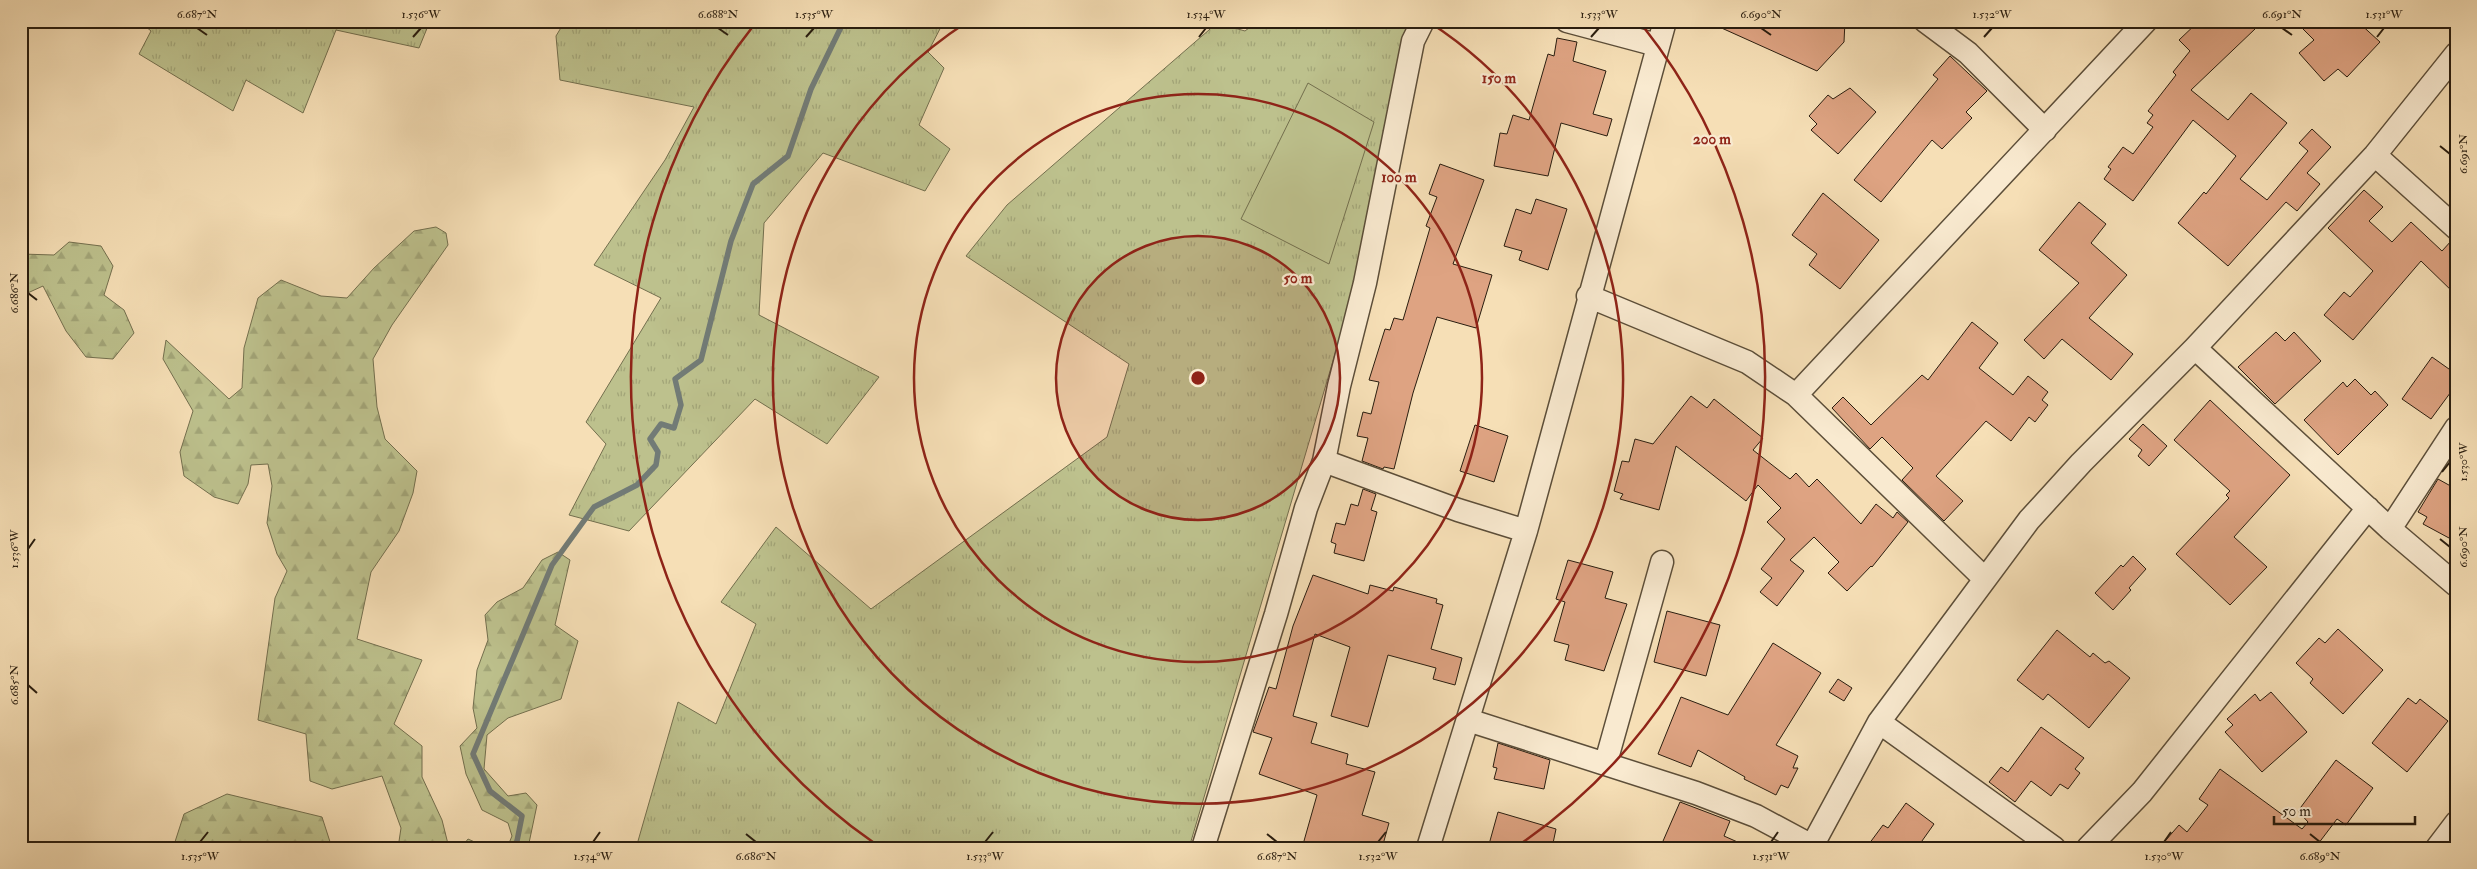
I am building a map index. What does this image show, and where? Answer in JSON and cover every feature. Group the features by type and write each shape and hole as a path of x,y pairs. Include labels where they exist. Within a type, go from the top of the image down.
{"street":[{"path":"1203,848 1276,614 1306,508 1324,461 1339,386 1367,273 1413,41 1423,21"},
{"path":"1567,21 1657,45"},
{"path":"1428,848 1526,531 1588,296 1665,21"},
{"path":"1925,21 1968,53 2045,130"},
{"path":"1796,395 2146,21"},
{"path":"1468,720 1606,762 1696,793 1756,816 1812,847 1879,722 1984,578 2029,520 2081,463 2195,348 2374,155 2456,54"},
{"path":"2374,155 2456,228"},
{"path":"1588,296 1747,362 1796,395 1984,578"},
{"path":"2195,348 2390,529 2456,585"},
{"path":"2390,529 2456,428"},
{"path":"1324,461 1458,510 1526,531"},
{"path":"2088,848 2142,792 2368,508"},
{"path":"1606,762 1662,562"},
{"path":"1879,722 2054,848"},
{"path":"2437,848 2456,823"}],"green space":[{"path":"139,21 430,21 419,48 336,30 303,113 246,80 233,111 139,54 151,31"},
{"path":"565,21 944,21 928,52 944,68 919,125 950,149 925,191 823,153 764,223 759,315 879,377 827,444 755,399 629,531 569,515 606,444 586,422 661,298 594,265 665,160 694,107 560,80 556,36"},
{"path":"1258,21 1420,21 1359,273 1189,848 636,848 678,702 716,724 756,624 721,602 776,527 871,609 1107,437 1129,364 966,256 1007,205 1217,23 1245,31"},
{"path":"1308,83 1374,122 1329,264 1241,219"},
{"path":"436,227 446,233 448,245 392,325 373,359 377,407 385,439 417,471 413,493 399,531 371,572 357,639 422,660 394,724 422,746 422,777 442,820 449,848 398,848 401,828 382,776 332,789 310,781 306,734 258,720 275,598 287,571 277,554 267,523 272,486 268,464 251,465 248,484 238,504 214,497 184,476 180,452 193,411 163,359 166,340 229,399 242,388 244,348 258,298 281,280 321,296 347,298 374,268 414,231"},
{"path":"69,242 101,246 113,266 104,295 124,310 134,333 113,359 86,357 66,331 43,286 21,296 21,254 54,255"},
{"path":"558,552 570,560 555,625 578,641 561,699 508,718 487,735 484,769 508,796 526,793 537,805 529,843 525,848 507,848 512,836 508,823 482,810 466,774 460,746 477,728 473,708 477,670 488,640 485,615 497,602 523,588 542,560"},
{"path":"227,794 322,817 332,848 173,848 184,814"},
{"path":"468,839 488,848 461,848"}],"building":[{"path":"1706,21 1845,21 1844,42 1817,71"},
{"path":"2199,21 2248,21 2255,29 2191,90 2228,120 2251,93 2287,123 2240,179 2267,200 2308,151 2299,143 2312,129 2331,147 2307,173 2320,184 2297,211 2286,202 2228,266 2178,223 2204,192 2206,194 2236,156 2193,120 2133,201 2104,179 2111,169 2108,167 2123,147 2133,154 2153,127 2147,123 2153,115 2148,111 2176,75 2173,72 2190,51 2179,40"},
{"path":"2295,21 2357,21 2380,42 2347,77 2338,69 2324,81 2299,53 2314,40"},
{"path":"1557,38 1577,42 1573,61 1606,71 1593,114 1612,119 1607,136 1561,123 1548,176 1494,166 1500,133 1507,134 1513,115 1529,120 1548,54 1554,56"},
{"path":"1950,56 1987,91 1966,112 1972,118 1942,149 1932,140 1881,202 1854,180 1938,79 1933,75"},
{"path":"1850,88 1876,112 1838,154 1811,130 1817,124 1809,116 1828,95 1833,99"},
{"path":"1440,164 1484,180 1453,264 1492,275 1476,328 1437,317 1413,393 1394,469 1384,467 1383,469 1362,461 1368,438 1357,436 1363,412 1371,414 1379,382 1369,380 1385,329 1390,330 1394,318 1403,320 1430,228 1426,226 1437,197 1429,194"},
{"path":"2364,190 2383,207 2369,221 2392,242 2411,222 2442,251 2452,240 2456,241 2456,295 2421,261 2353,340 2324,315 2344,292 2350,297 2373,271 2328,228"},
{"path":"1823,193 1879,240 1840,289 1809,265 1817,254 1792,235"},
{"path":"1536,199 1567,209 1548,270 1519,260 1522,251 1504,246 1516,209 1531,214"},
{"path":"2079,202 2106,224 2091,243 2127,275 2089,318 2133,354 2111,380 2062,339 2044,359 2024,340 2079,283 2039,250"},
{"path":"1972,322 1998,343 1979,368 2013,395 2028,376 2048,392 2042,400 2048,405 2035,422 2029,417 2011,441 1986,421 1936,476 1963,501 1944,521 1902,480 1913,468 1882,437 1870,449 1832,408 1843,397 1871,425 1922,375 1928,380"},
{"path":"2276,332 2285,341 2294,332 2321,361 2275,404 2238,367"},
{"path":"2432,357 2456,374 2456,385 2431,419 2402,399"},
{"path":"2355,379 2371,395 2375,391 2388,405 2338,455 2304,420 2343,382 2347,387"},
{"path":"1691,396 1707,408 1714,399 1763,438 1753,450 1790,479 1796,473 1809,487 1817,479 1861,524 1876,504 1893,518 1897,512 1908,522 1872,567 1847,591 1828,573 1839,562 1814,537 1790,560 1804,571 1777,606 1760,592 1772,578 1761,569 1785,539 1767,522 1781,508 1758,485 1746,501 1676,446 1659,510 1620,499 1623,494 1614,491 1622,461 1629,462 1635,439 1653,444"},
{"path":"2210,400 2290,475 2234,537 2267,567 2230,605 2176,554 2229,498 2226,495 2230,491 2174,440"},
{"path":"2143,424 2167,446 2149,466 2138,456 2142,450 2129,439"},
{"path":"1475,425 1508,436 1494,482 1460,471"},
{"path":"2438,479 2456,489 2456,526 2449,538 2423,524 2427,517 2418,512"},
{"path":"1363,489 1376,494 1371,510 1377,512 1364,561 1334,553 1336,544 1331,542 1336,523 1345,525 1351,504 1358,506"},
{"path":"2133,556 2146,569 2113,610 2095,593 2121,565 2123,567"},
{"path":"1568,560 1613,572 1605,598 1627,604 1604,671 1565,660 1569,645 1554,641 1565,602 1556,599"},
{"path":"1313,575 1368,594 1370,585 1393,591 1394,587 1437,599 1436,603 1443,605 1431,649 1462,658 1455,685 1433,679 1436,668 1388,655 1368,727 1331,716 1350,647 1315,634 1293,716 1317,723 1311,743 1348,754 1346,764 1375,772 1362,815 1389,823 1382,848 1302,848 1317,795 1259,774 1272,738 1253,732 1269,687 1276,689 1293,626"},
{"path":"1667,611 1720,625 1706,676 1654,662"},
{"path":"2338,629 2383,670 2343,714 2310,683 2313,679 2296,663 2319,638 2325,643"},
{"path":"2057,630 2090,657 2093,653 2105,663 2109,661 2130,678 2089,728 2048,694 2043,700 2017,680"},
{"path":"1773,643 1821,673 1776,745 1798,756 1793,768 1798,768 1788,788 1781,785 1776,795 1744,779 1745,777 1698,750 1691,767 1658,754 1681,697 1728,715"},
{"path":"1838,679 1852,688 1844,701 1829,692"},
{"path":"2271,692 2307,732 2262,772 2225,732 2233,725 2227,719 2255,694 2260,701"},
{"path":"2408,698 2416,704 2420,699 2448,721 2407,772 2372,743"},
{"path":"2041,727 2084,758 2075,769 2080,773 2068,789 2060,784 2051,796 2031,781 2015,802 1989,782 2001,767 2008,772"},
{"path":"1498,743 1550,760 1544,789 1494,779 1497,768 1493,767"},
{"path":"2336,760 2373,788 2346,825 2337,819 2315,848 2159,848 2179,825 2187,832 2208,805 2199,799 2220,769 2302,829 2308,822 2298,811"},
{"path":"1680,802 1730,821 1724,836 1751,848 1660,848"},
{"path":"1906,803 1934,824 1917,848 1866,848 1883,825 1888,828"},
{"path":"1498,812 1556,829 1552,848 1488,848"}],"waterway":[{"path":"513,848 517,841 522,816 490,791 473,754 552,565 594,507 637,485 656,465 658,452 650,439 661,424 674,428 681,405 675,379 701,360 731,241 753,184 788,156 811,89 844,21"}]}
